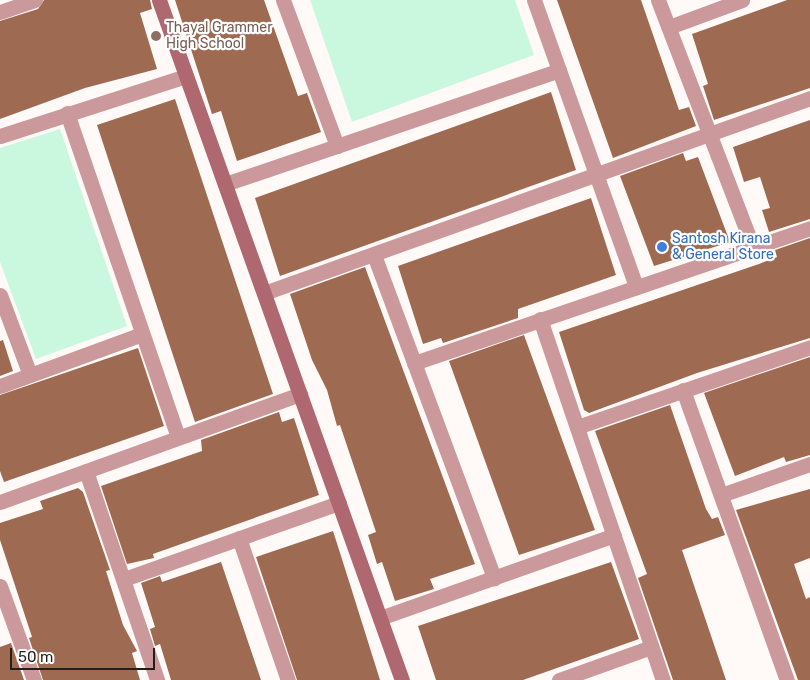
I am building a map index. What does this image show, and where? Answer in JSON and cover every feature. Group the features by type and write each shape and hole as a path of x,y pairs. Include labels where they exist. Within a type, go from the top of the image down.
{"street":[{"path":"0,12 35,0"},
{"path":"159,0 402,680"},
{"path":"283,0 337,146"},
{"path":"534,0 636,287"},
{"path":"658,0 753,247"},
{"path":"669,27 742,0"},
{"path":"225,184 559,70"},
{"path":"0,136 186,76"},
{"path":"264,293 810,98"},
{"path":"67,113 178,438"},
{"path":"414,364 540,319 810,228"},
{"path":"374,255 494,578"},
{"path":"0,295 30,375"},
{"path":"540,319 662,680"},
{"path":"0,386 142,334"},
{"path":"577,427 810,347"},
{"path":"683,390 787,680"},
{"path":"0,502 300,394"},
{"path":"721,495 810,464"},
{"path":"86,471 157,680"},
{"path":"124,579 339,503"},
{"path":"380,618 614,535"},
{"path":"239,538 288,680"},
{"path":"0,586 7,624 34,680"},
{"path":"559,680 652,647"}],"green space":[{"path":"310,0 515,0 534,55 352,122"},
{"path":"60,129 127,326 36,359 0,262 0,148"}],"building":[{"path":"44,0 150,0 152,9 140,13 157,69 85,88 0,119 0,21 38,9"},
{"path":"175,0 264,0 298,96 307,93 321,132 237,161 221,111 212,114"},
{"path":"557,0 641,0 679,110 689,107 696,126 613,158"},
{"path":"787,0 810,0 810,88 714,120 703,86 708,84 692,34"},
{"path":"551,92 576,170 280,276 255,198"},
{"path":"175,99 273,394 195,422 97,125"},
{"path":"810,120 810,219 769,232 762,210 770,208 760,177 744,182 733,147"},
{"path":"683,153 686,161 698,157 730,242 654,266 620,176"},
{"path":"591,198 616,275 518,309 518,318 443,343 441,338 423,344 398,266"},
{"path":"810,238 810,338 697,373 589,413 584,410 559,332 759,264 777,257 775,250"},
{"path":"365,267 475,564 430,579 434,589 395,601 382,562 377,564 368,535 376,532 340,425 337,426 327,390 312,360 290,294"},
{"path":"524,335 595,530 519,555 449,361"},
{"path":"3,340 13,371 0,376 0,341"},
{"path":"138,348 164,426 4,482 0,471 0,395"},
{"path":"810,357 810,455 786,462 784,457 735,476 704,393"},
{"path":"670,405 706,509 712,519 718,517 725,535 682,550 726,680 673,680 638,578 647,574 595,431"},
{"path":"279,412 282,422 294,418 319,495 153,554 154,558 127,564 101,486 202,451 201,440"},
{"path":"78,488 83,492 110,570 106,571 123,625 137,651 132,653 140,680 43,680 29,638 32,637 0,540 0,523 43,509 40,501"},
{"path":"810,489 810,558 794,564 806,599 810,597 810,680 798,680 736,510"},
{"path":"333,531 380,680 297,680 256,557"},
{"path":"221,562 261,680 171,680 160,644 155,646 150,629 155,627 141,583 160,576 162,582"},
{"path":"611,562 639,639 523,680 436,680 418,626"},
{"path":"11,643 24,680 0,680 0,647"}],"place":[{"name":"Thayal Grammer High School","path":"156,36"},
{"name":"Santosh Kirana & General Store","path":"662,247"}]}
